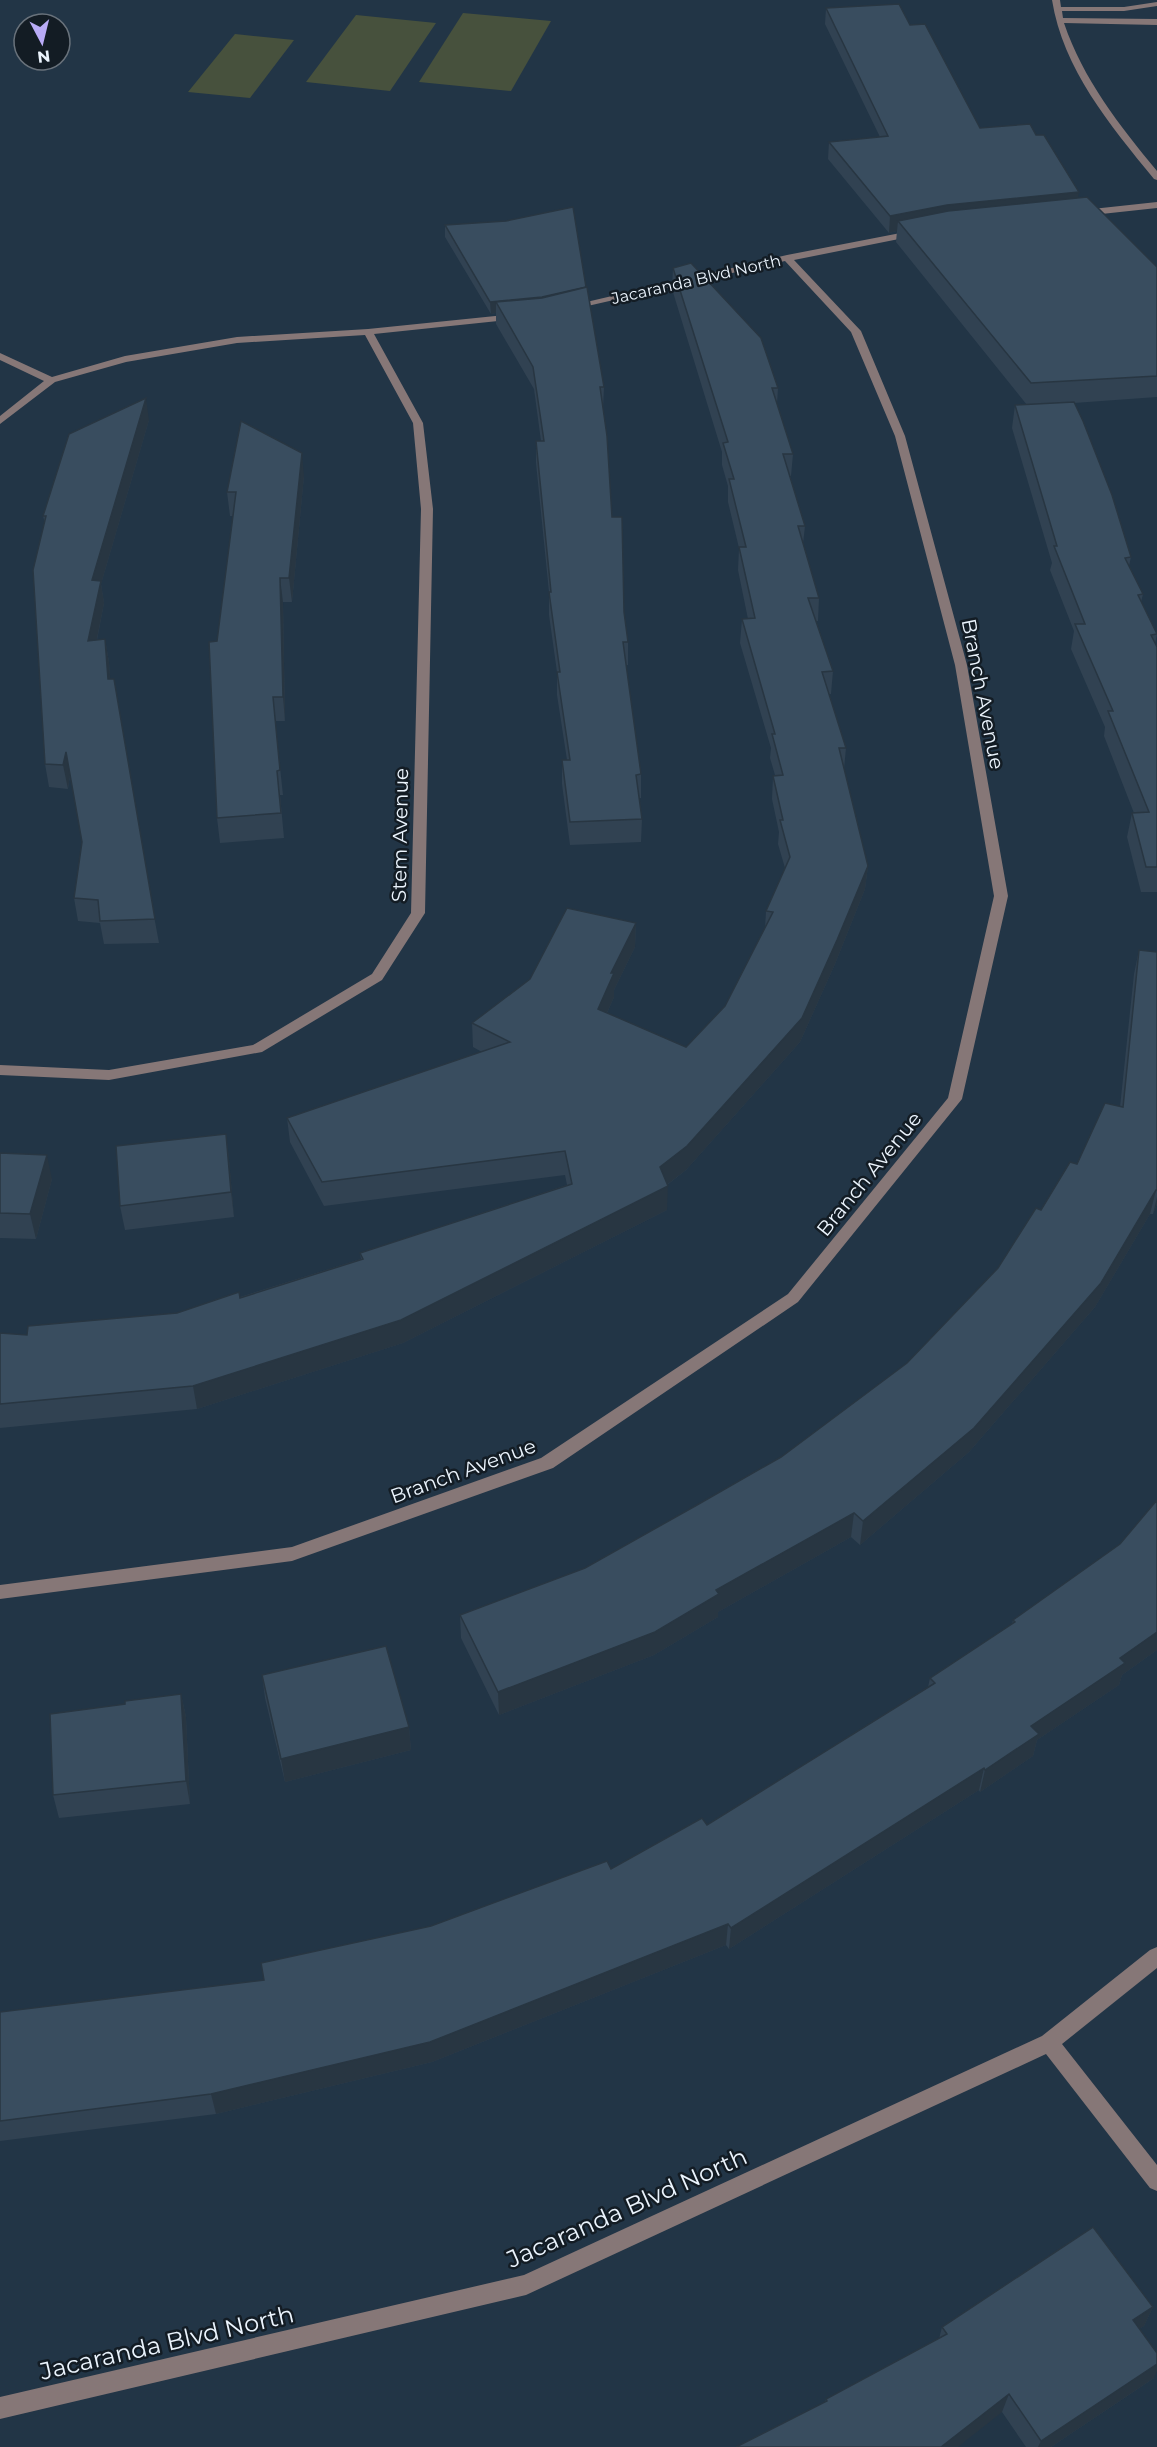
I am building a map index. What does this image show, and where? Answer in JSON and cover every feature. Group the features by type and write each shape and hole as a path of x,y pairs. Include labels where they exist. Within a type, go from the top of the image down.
{"street":[{"path":"1157,4 1148,7 1057,4 1059,20 1077,64 1120,132 1157,177"},
{"path":"1059,20 1155,23 1148,7"},
{"path":"1074,214 1157,205"},
{"name":"Jacaranda Blvd North","path":"554,311 787,258 922,232"},
{"name":"Branch Avenue","path":"0,1592 292,1554 547,1463 793,1298 955,1099 1001,896 960,665 900,436 856,331 787,258"},
{"path":"0,421 51,380 125,359 237,340 368,332 530,315"},
{"name":"Stem Avenue","path":"0,1070 109,1075 257,1049 377,976 418,913 427,509 418,423 368,332"},
{"path":"0,356 51,380"},
{"name":"Jacaranda Blvd North","path":"0,2408 526,2285 1049,2043 1157,1956"},
{"path":"1049,2043 1157,2181"}],"green space":[{"path":"463,13 551,21 511,91 419,82"},
{"path":"356,15 436,23 390,91 306,82"},
{"path":"235,34 294,40 250,98 188,92"}],"building":[{"path":"899,4 910,25 925,24 980,128 1030,124 1036,135 1044,135 1079,192 947,205 890,216 829,142 888,136 826,8"},
{"path":"1087,197 1157,267 1157,376 1031,383 898,221 948,211"},
{"path":"573,207 586,287 542,297 490,302 445,225 506,221"},
{"path":"691,263 761,338 778,388 772,388 793,454 783,454 805,526 798,526 819,598 808,598 833,671 822,672 846,748 839,748 868,866 802,1018 687,1146 660,1167 668,1186 401,1320 193,1386 0,1404 0,1333 27,1335 28,1326 177,1313 239,1292 240,1298 363,1259 360,1253 572,1184 565,1151 322,1182 287,1118 510,1042 472,1023 530,979 567,908 636,923 611,973 614,973 598,1009 686,1047 725,1006 773,912 766,911 790,857 780,820 783,820 773,776 783,775 772,734 775,734 742,619 755,618 739,547 746,547 729,479 734,479 723,443 728,442 673,268"},
{"path":"587,287 604,387 600,387 607,436 612,517 622,517 624,612 628,642 623,642 641,774 636,775 642,819 570,822 562,760 570,760 557,672 560,672 549,592 551,592 536,441 544,441 533,367 496,302 542,298"},
{"path":"146,398 92,580 101,581 88,641 105,639 108,679 114,679 155,919 100,921 98,900 74,898 82,842 66,752 63,765 45,764 33,570 46,516 43,516 69,434"},
{"path":"1074,402 1112,495 1131,557 1125,558 1143,594 1138,595 1157,634 1151,635 1157,647 1157,867 1146,867 1132,813 1149,812 1108,711 1113,711 1075,624 1085,624 1054,546 1057,546 1015,405"},
{"path":"241,421 302,453 289,578 280,578 283,697 273,697 280,770 277,771 281,813 217,818 209,642 217,641 236,492 227,492"},
{"path":"1139,950 1157,952 1157,1190 1101,1283 974,1428 863,1521 854,1513 716,1590 719,1594 655,1632 498,1692 460,1615 585,1568 781,1457 907,1363 998,1268 1036,1208 1041,1210 1070,1162 1077,1164 1105,1103 1123,1107"},
{"path":"226,1134 231,1192 120,1206 116,1146"},
{"path":"0,1153 47,1155 30,1214 0,1213"},
{"path":"1157,1500 1157,1632 1120,1658 1125,1663 1031,1726 1039,1734 731,1928 728,1924 430,2042 211,2094 0,2121 0,2012 264,1980 261,1963 431,1926 607,1861 611,1869 702,1818 707,1825 935,1683 930,1678 1015,1622 1013,1620 1120,1544"},
{"path":"386,1646 409,1727 281,1759 262,1675"},
{"path":"181,1694 186,1781 53,1795 50,1714"},
{"path":"1093,2227 1153,2307 1133,2320 1157,2353 1157,2364 1041,2441 1009,2394 941,2447 736,2447 827,2401 826,2399 947,2334 942,2327"}]}
